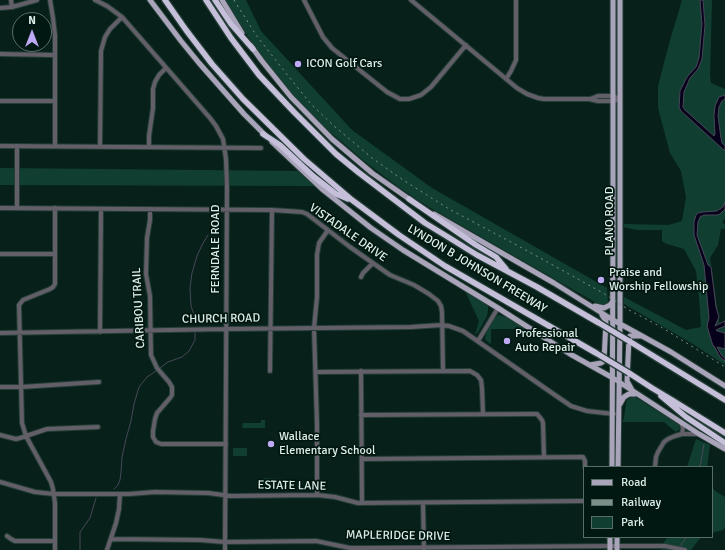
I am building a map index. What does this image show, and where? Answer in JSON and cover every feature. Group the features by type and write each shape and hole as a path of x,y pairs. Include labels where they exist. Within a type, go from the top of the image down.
{"highway":[{"name":"LYNDON B JOHNSON FREEWAY","path":"165,0 212,64 243,99 304,159 352,200 399,235 445,266 629,372 725,433"},
{"name":"LYNDON B JOHNSON FREEWAY","path":"206,0 231,38 260,75 336,154 369,181 426,223 477,255 537,287 599,323 725,400"},
{"path":"215,0 230,24 253,49"},
{"path":"263,134 280,145 313,176 336,194 352,200"},
{"path":"409,199 496,257 509,272"},
{"path":"652,388 686,417 725,443"}],"main road":[{"path":"150,0 199,63 263,134 322,189 371,228 403,250 590,366 613,378 634,393 725,449"},
{"path":"154,0 159,12"},
{"path":"222,0 243,36 291,97 332,138 372,173 409,199 554,283 613,320 671,352 725,386"},
{"name":"PLANO ROAD","path":"612,466 613,0"},
{"name":"PLANO ROAD","path":"618,466 620,324 620,0"},
{"path":"613,23 620,24"},
{"path":"613,193 620,194"},
{"path":"613,243 620,243"},
{"path":"588,304 604,308 610,305 613,301"},
{"path":"590,366 604,361 606,321 598,310"},
{"path":"634,393 627,381 628,338 630,336 641,336"},
{"path":"619,405 624,397 634,393"},
{"path":"612,454 617,466"}],"street":[{"path":"10,0 12,7"},
{"path":"0,8 12,7 37,0"},
{"path":"50,0 54,28 55,146"},
{"name":"FERNDALE ROAD","path":"95,0 122,17 216,126 223,138 226,159 227,209 225,550"},
{"path":"304,0 323,37 332,48 387,92 400,99 409,99 426,92 466,45"},
{"path":"411,0 517,88 527,94 544,99 589,99 598,101 613,98 620,99"},
{"path":"506,79 512,71 516,60 516,0"},
{"path":"100,146 101,51 105,37 110,29 122,17"},
{"path":"0,54 54,55"},
{"path":"149,147 153,108 153,88 159,75 166,68"},
{"path":"0,101 55,101"},
{"path":"0,146 261,148"},
{"path":"17,146 17,208"},
{"name":"VISTADALE DRIVE","path":"0,208 227,209 302,212 307,214 394,277 414,285 438,301 441,306 443,370"},
{"path":"55,208 55,284 50,289 23,300 19,305 22,423 26,436 50,482 54,494 55,550"},
{"path":"100,332 101,209"},
{"name":"CARIBOU TRAIL","path":"150,209 147,238 146,274 150,296 151,351 157,368 172,386 172,395 157,413 152,431 153,437 156,442 161,444 226,444"},
{"path":"270,371 272,210"},
{"path":"317,495 317,424 314,328 317,297 317,251 328,230"},
{"path":"0,254 55,254"},
{"path":"362,276 373,263"},
{"path":"478,341 498,308"},
{"name":"CHURCH ROAD","path":"0,333 411,327 442,325 459,329 572,406 587,411 619,414"},
{"path":"316,372 467,370 477,375 481,380 483,414"},
{"path":"361,371 362,503"},
{"path":"0,387 99,382"},
{"path":"361,415 537,414 543,423 544,457"},
{"path":"681,422 682,434"},
{"path":"0,435 16,439 47,429 98,427"},
{"path":"655,466 658,452 664,442 668,439 682,434 699,434"},
{"path":"362,459 583,457 585,466"},
{"name":"ESTATE LANE","path":"0,482 35,492 54,494 120,494 163,492 208,493 231,496 317,495 335,497 355,503 583,501"},
{"path":"107,550 117,520 120,494"},
{"path":"423,503 424,549"},
{"path":"7,536 15,541 55,541"},
{"name":"MAPLERIDGE DRIVE","path":"110,539 200,540 225,542 316,541 350,548 424,549 671,547 685,550"}],"green space":[{"path":"225,0 246,0 261,31 352,130 432,188 607,288 608,303 606,306 600,305 429,207 401,189 364,161 327,129 296,98 264,60"},
{"path":"682,0 712,0 711,83 725,89 725,218 722,223 725,224 725,229 721,229 718,245 710,258 720,327 725,327 725,365 693,344 624,304 624,297 686,330 701,327 696,271 684,249 662,241 662,230 637,230 623,227 624,224 669,225 682,221 686,197 681,171 670,153 658,108 658,86"},
{"path":"0,168 298,171 317,186 0,185"},
{"path":"465,291 488,306 487,316 475,335 479,321"},
{"path":"499,315 510,318 526,329 491,329 491,344 489,343 485,339 486,334 493,319"},
{"path":"635,397 678,424 680,429 676,432 664,422 622,422 627,400"},
{"path":"261,420 265,420 265,428 242,428 243,423 261,423"},
{"path":"696,439 710,445 707,466 687,466"},
{"path":"233,448 247,448 247,456 233,456"},
{"path":"263,478 283,479 283,488 268,487 268,482 262,482"},
{"path":"713,488 725,497 725,527 723,530 713,533"},
{"path":"667,538 700,538 691,550 661,550"}],"shaded area":[{"path":"700,0 703,0 705,25 702,59 698,69 690,78 684,92 683,107 714,136 715,106 719,97 725,95 725,99 719,107 718,116 722,143 725,146 725,151 681,111 679,107 680,91 687,77 696,67 699,58 702,24"},
{"path":"725,202 725,209 720,214 704,215 700,217 697,235 708,265 711,267 716,307 719,317 715,326 725,321 725,326 716,330 725,333 725,349 717,347 722,356 725,358 725,361 720,357 713,346 707,326 709,318 704,265 694,235 694,222 698,213 717,211 723,207"}],"waterway":[{"path":"195,323 195,317 191,306 190,288 192,273 197,256 208,235"},
{"path":"160,368 168,362 182,357 189,351 195,340 195,332"},
{"path":"114,489 120,480 122,457 139,387 147,377 156,371"},
{"path":"700,466 704,444"},
{"path":"80,550 80,532 90,518 96,498"},
{"path":"680,548 686,538"}],"railway":[{"path":"234,0 256,35 311,104 334,126 372,158 403,180 449,209 603,293 725,367"}],"place":[{"name":"ICON Golf Cars","path":"298,64"},
{"name":"Praise and Worship Fellowship","path":"601,280"},
{"name":"Professional Auto Repair","path":"507,341"},
{"name":"Wallace Elementary School","path":"271,444"}]}
